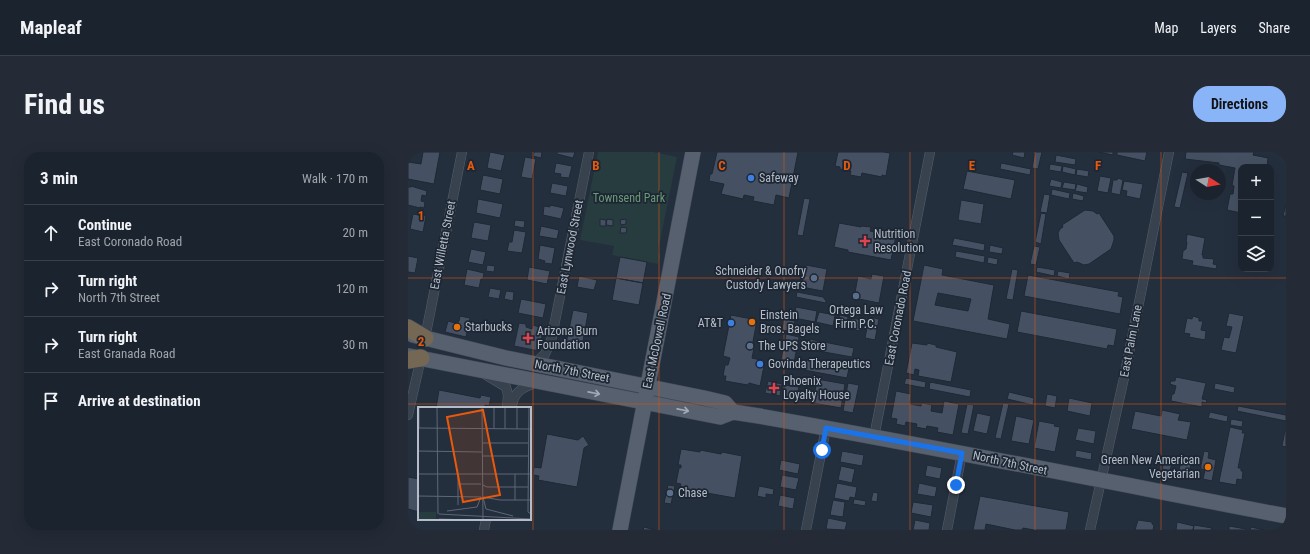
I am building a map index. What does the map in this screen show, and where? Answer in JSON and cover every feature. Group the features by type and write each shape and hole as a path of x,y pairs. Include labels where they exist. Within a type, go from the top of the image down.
{"highway":[{"path":"408,328 425,338"}],"main road":[{"name":"East McDowell Road","path":"620,530 694,152"},
{"name":"North 7th Street","path":"408,334 725,403 733,412"},
{"path":"412,358 430,352 467,355 476,350"},
{"name":"North 7th Street","path":"412,358 476,369 720,418 733,412 826,428 1286,516"}],"street":[{"name":"East Willetta Street","path":"425,338 462,152"},
{"name":"East Lynwood Street","path":"536,363 545,354 551,341 589,152"},
{"name":"East Coronado Road","path":"874,437 930,152"},
{"name":"East Palm Lane","path":"1090,530 1126,371 1169,152"},
{"name":"East Lynwood Street","path":"551,341 551,358 554,367"},
{"path":"408,415 412,358"},
{"path":"476,369 506,387 508,395 507,407"},
{"path":"511,407 520,391 539,382"},
{"path":"806,530 826,428"},
{"path":"948,530 962,453"},
{"path":"484,530 486,520"}],"green space":[{"name":"Townsend Park","path":"598,152 653,152 677,157 658,251 660,256 658,264 612,255 614,246 580,240"}],"building":[{"path":"423,152 440,152 434,184 408,179 408,162 421,164"},
{"path":"490,152 505,155 501,171 487,168"},
{"path":"534,152 542,152 541,158 533,156"},
{"path":"557,152 575,152 573,158 557,154"},
{"name":"Safeway","path":"717,152 798,152 789,198 776,195 774,205 753,201 754,197 744,195 743,199 721,194 724,184 709,181"},
{"path":"838,152 890,153 886,176 882,175 882,177 862,173 861,177 850,175 851,171 840,169 840,167 835,166"},
{"path":"1013,152 1025,152 1024,158 1012,155"},
{"path":"1035,152 1042,152 1038,169 1032,168"},
{"path":"1099,152 1113,152 1113,155"},
{"path":"1117,152 1147,152 1145,161 1117,155"},
{"path":"1186,152 1254,152 1253,155 1268,158 1267,164 1238,164 1238,212 1227,210 1230,194 1233,194 1234,186 1232,185 1235,168 1226,166 1226,164 1185,159"},
{"path":"1056,155 1076,159 1075,165 1055,162"},
{"path":"525,157 536,159 532,179 521,177"},
{"path":"556,163 572,166 569,178 560,177 561,174 554,173"},
{"path":"1001,163 1031,169 1030,175 1000,169"},
{"path":"1050,164 1062,166 1061,172 1049,170"},
{"path":"1063,166 1076,169 1075,175 1062,172"},
{"path":"1077,169 1089,171 1088,177 1076,175"},
{"path":"967,171 1015,180 1011,199 963,189"},
{"path":"1182,172 1188,173 1180,208 1174,207"},
{"path":"483,175 503,179 500,194 480,190"},
{"path":"1100,176 1111,178 1108,193 1097,191"},
{"path":"1118,178 1123,180 1120,195 1111,193 1113,180 1117,180"},
{"path":"1051,179 1062,182 1061,188 1049,186"},
{"path":"1124,181 1143,184 1140,199 1126,196 1127,191 1122,190"},
{"path":"1064,182 1076,184 1075,190 1062,188"},
{"path":"552,183 568,186 566,196 550,193"},
{"path":"1077,184 1088,187 1087,193 1075,191"},
{"path":"411,186 427,191 426,196 422,195 421,201 425,202 424,208 408,205 408,187"},
{"path":"1052,189 1070,193 1069,199 1051,195"},
{"path":"1073,193 1084,196 1083,201 1072,199"},
{"path":"1044,194 1050,195 1047,213 1040,212"},
{"path":"804,198 810,199 803,236 797,235"},
{"path":"478,199 503,204 500,218 476,213"},
{"path":"961,200 984,204 981,224 958,220"},
{"path":"1286,204 1286,216 1283,216"},
{"path":"550,205 564,208 561,219 543,215 544,206 550,207"},
{"path":"1085,210 1093,211 1097,214 1099,213 1114,236 1114,240 1111,249 1089,264 1084,265 1077,262 1074,263 1059,240 1058,233 1063,227 1062,225"},
{"path":"1041,213 1046,214 1041,244 1035,242"},
{"path":"413,214 426,216 423,232 410,229"},
{"path":"600,219 606,220 606,226 600,226"},
{"path":"607,219 613,220 613,226 606,225"},
{"path":"626,219 626,224 621,225 620,220"},
{"path":"515,220 525,221 524,228 514,226"},
{"path":"474,222 491,225 488,241 471,238"},
{"name":"Nutrition Resolution","path":"839,223 861,227 871,227 870,231 896,236 891,260 848,252 848,250 834,247"},
{"path":"541,226 559,230 557,239 539,236"},
{"path":"621,227 627,228 626,233 620,233"},
{"path":"514,230 526,232 522,253 507,251 509,242 512,242"},
{"path":"1186,234 1205,238 1202,255 1203,258 1214,259 1213,264 1217,265 1216,269 1192,265 1193,261 1182,259 1183,251 1186,249"},
{"path":"954,238 985,244 984,251 952,245"},
{"path":"540,245 555,248 552,264 544,263 545,261 538,259"},
{"path":"990,245 1003,248 1002,254 989,252"},
{"path":"1034,246 1040,247 1036,265 1030,264"},
{"path":"471,249 486,252 483,265 468,262"},
{"path":"956,251 985,256 984,263 955,257"},
{"path":"408,256 418,258 415,273 408,272"},
{"path":"620,257 647,262 643,283 616,278"},
{"path":"988,257 998,259 997,265 987,263"},
{"path":"487,265 495,266 494,272 486,271"},
{"name":"Schneider & Onofry Custody Lawyers","path":"806,265 827,269 823,291 801,287"},
{"path":"924,265 943,269 942,275 994,285 988,319 1010,324 1007,339 913,321","holes":["938,293 971,299 968,311 935,305"]},
{"path":"529,267 550,271 547,284 527,280"},
{"path":"1037,267 1055,270 1054,276 1036,272"},
{"path":"467,269 484,273 479,288 464,285"},
{"path":"1012,269 1018,270 1013,300 1006,299"},
{"path":"1058,271 1070,273 1069,279 1057,276"},
{"path":"872,274 884,276 879,303 854,298 858,276 871,279"},
{"path":"1028,275 1119,292 1118,296 1123,297 1120,314 1024,296"},
{"path":"579,276 597,280 594,290 577,287"},
{"path":"616,278 643,283 639,305 612,300"},
{"path":"490,288 501,290 499,299 488,297"},
{"path":"506,291 514,292 513,301 504,299"},
{"path":"797,292 823,297 826,303 796,297"},
{"path":"521,299 546,304 543,318 518,313"},
{"path":"796,307 817,311 815,322 794,318"},
{"path":"573,310 588,313 582,347 566,344"},
{"path":"1021,311 1117,329 1114,346 1108,345 1107,349 1017,332"},
{"path":"819,312 835,315 833,326 816,322"},
{"path":"1229,313 1244,316 1236,353 1221,350 1224,337 1229,338 1232,327 1226,326"},
{"path":"731,315 757,320 752,347 754,348 752,358 765,361 760,386 749,383 748,385 725,381 726,376 723,376 725,365 728,365 730,358 723,356"},
{"path":"840,315 848,317 846,329 838,327"},
{"name":"Starbucks","path":"460,316 470,318 466,337 445,332 448,321 455,323 459,321"},
{"path":"1193,316 1199,318 1199,321 1203,321 1201,330 1206,331 1205,340 1189,337 1190,334 1184,333 1187,318 1192,319"},
{"path":"869,317 879,319 875,340 865,338"},
{"path":"852,318 862,320 860,331 850,329"},
{"path":"784,319 795,321 793,332 782,330"},
{"name":"Arizona Burn Foundation","path":"519,323 526,324 526,327 532,329 533,325 539,327 539,330 543,331 539,351 514,346"},
{"path":"786,334 799,337 793,368 780,365"},
{"path":"809,339 854,348 852,357 807,349"},
{"path":"912,343 927,345 927,343 936,345 936,347 957,352 951,382 918,376 919,370 915,369 914,375 906,373"},
{"path":"806,360 849,368 847,378 804,370"},
{"path":"1176,377 1206,383 1202,399 1207,400 1206,403 1202,402 1202,407 1171,401 1172,394 1174,394 1176,386 1170,384 1171,381 1175,381"},
{"path":"906,378 926,382 925,388 904,384"},
{"path":"817,379 845,384 841,408 813,403"},
{"name":"Phoenix Loyalty House","path":"768,381 782,384 780,396 765,393"},
{"path":"930,382 971,390 970,397 929,389"},
{"path":"848,383 859,385 853,413 843,411"},
{"path":"1215,383 1235,387 1234,393 1214,389"},
{"path":"785,385 799,387 796,398 782,396"},
{"path":"439,390 480,398 481,395 491,397 489,406 485,405 485,407 436,407"},
{"path":"896,391 911,394 910,404 921,406 922,403 932,405 931,411 942,413 944,401 959,404 953,435 937,432 938,428 927,426 926,429 916,427 917,424 906,422 905,426 896,424 897,419 891,418"},
{"path":"1009,392 1034,398 1033,405 1007,399"},
{"path":"1047,394 1057,396 1055,408 1045,406"},
{"path":"1069,398 1092,403 1090,416 1067,411"},
{"path":"1003,403 1009,404 1001,439 995,438"},
{"path":"967,404 974,405 968,434 961,433"},
{"path":"1238,406 1286,415 1286,421 1237,411"},
{"path":"1162,410 1180,414 1178,420 1191,422 1187,440 1131,429 1135,411 1161,416"},
{"path":"1210,412 1228,416 1227,422 1208,418"},
{"path":"977,413 991,416 987,434 973,431"},
{"path":"1016,416 1034,420 1029,444 1011,441"},
{"path":"1231,419 1243,421 1242,427 1230,425"},
{"path":"1039,421 1055,424 1054,426 1060,427 1055,452 1034,448"},
{"path":"1230,427 1243,430 1242,433 1245,433 1238,468 1241,468 1241,471 1243,471 1242,480 1237,479 1236,485 1219,482"},
{"path":"1078,428 1096,431 1094,444 1075,440"},
{"path":"1286,430 1286,447 1282,446"},
{"path":"547,434 578,440 583,436 589,445 584,448 577,487 538,480 539,476 533,475 534,467 541,468"},
{"path":"681,449 700,452 700,450 721,454 722,452 742,456 735,498 684,489 684,487 680,486 681,484 676,483 679,468 681,468 681,465 678,465"},
{"path":"1076,450 1092,453 1091,460 1075,457"},
{"path":"842,451 864,455 862,466 840,462"},
{"name":"Green New American Vegetarian","path":"1204,451 1209,452 1208,458 1216,460 1212,481 1203,479 1205,470 1201,469 1201,465"},
{"path":"1165,456 1173,458 1170,471 1162,469"},
{"path":"1183,458 1186,459 1185,463 1191,464 1188,476 1178,474"},
{"path":"781,460 800,464 798,474 779,470"},
{"path":"927,465 942,468 940,479 925,476"},
{"path":"841,466 855,469 852,483 838,480"},
{"path":"782,475 799,478 796,490 780,487"},
{"path":"408,477 418,479 418,512 408,509"},
{"path":"837,483 857,487 855,498 850,497 849,501 834,498"},
{"path":"919,483 937,487 935,497 917,494"},
{"name":"Chase","path":"668,485 675,486 671,504 664,503"},
{"path":"759,486 774,489 773,495 766,494 766,498 757,496"},
{"path":"873,492 878,493 877,502 871,501"},
{"path":"780,495 795,498 793,509 778,506"},
{"path":"980,496 1069,512 1066,530 1034,530 1023,528 1022,530 1015,530 986,524 985,530 973,530"},
{"path":"854,499 866,501 865,506 853,504"},
{"path":"833,500 845,502 843,517 830,515"},
{"path":"913,502 933,505 931,517 911,513"},
{"path":"828,518 847,522 845,530 826,529"},
{"path":"915,520 930,523 929,530 913,530"},
{"path":"1138,520 1152,522 1154,525 1153,530 1135,530"},
{"path":"1177,522 1194,526 1193,530 1176,530"},
{"path":"1194,525 1212,528 1211,530 1193,530"},
{"path":"1229,526 1246,529 1246,530 1229,530"},
{"path":"644,527 655,530 643,530"},
{"path":"1251,527 1264,530 1250,530"}],"place":[{"name":"Safeway","path":"751,178"},
{"name":"Nutrition Resolution","path":"865,241"},
{"name":"Schneider & Onofry Custody Lawyers","path":"814,278"},
{"name":"Ortega Law Firm P.C.","path":"856,296"},
{"name":"Einstein Bros. Bagels","path":"752,322"},
{"name":"AT&T","path":"731,323"},
{"name":"Starbucks","path":"457,327"},
{"name":"Arizona Burn Foundation","path":"528,338"},
{"name":"The UPS Store","path":"750,346"},
{"name":"Govinda Therapeutics","path":"760,364"},
{"name":"Phoenix Loyalty House","path":"774,388"},
{"name":"Green New American Vegetarian","path":"1208,467"},
{"name":"Chase","path":"670,493"}],"route":[{"path":"822,450 826,428 962,453 956,485"}]}
